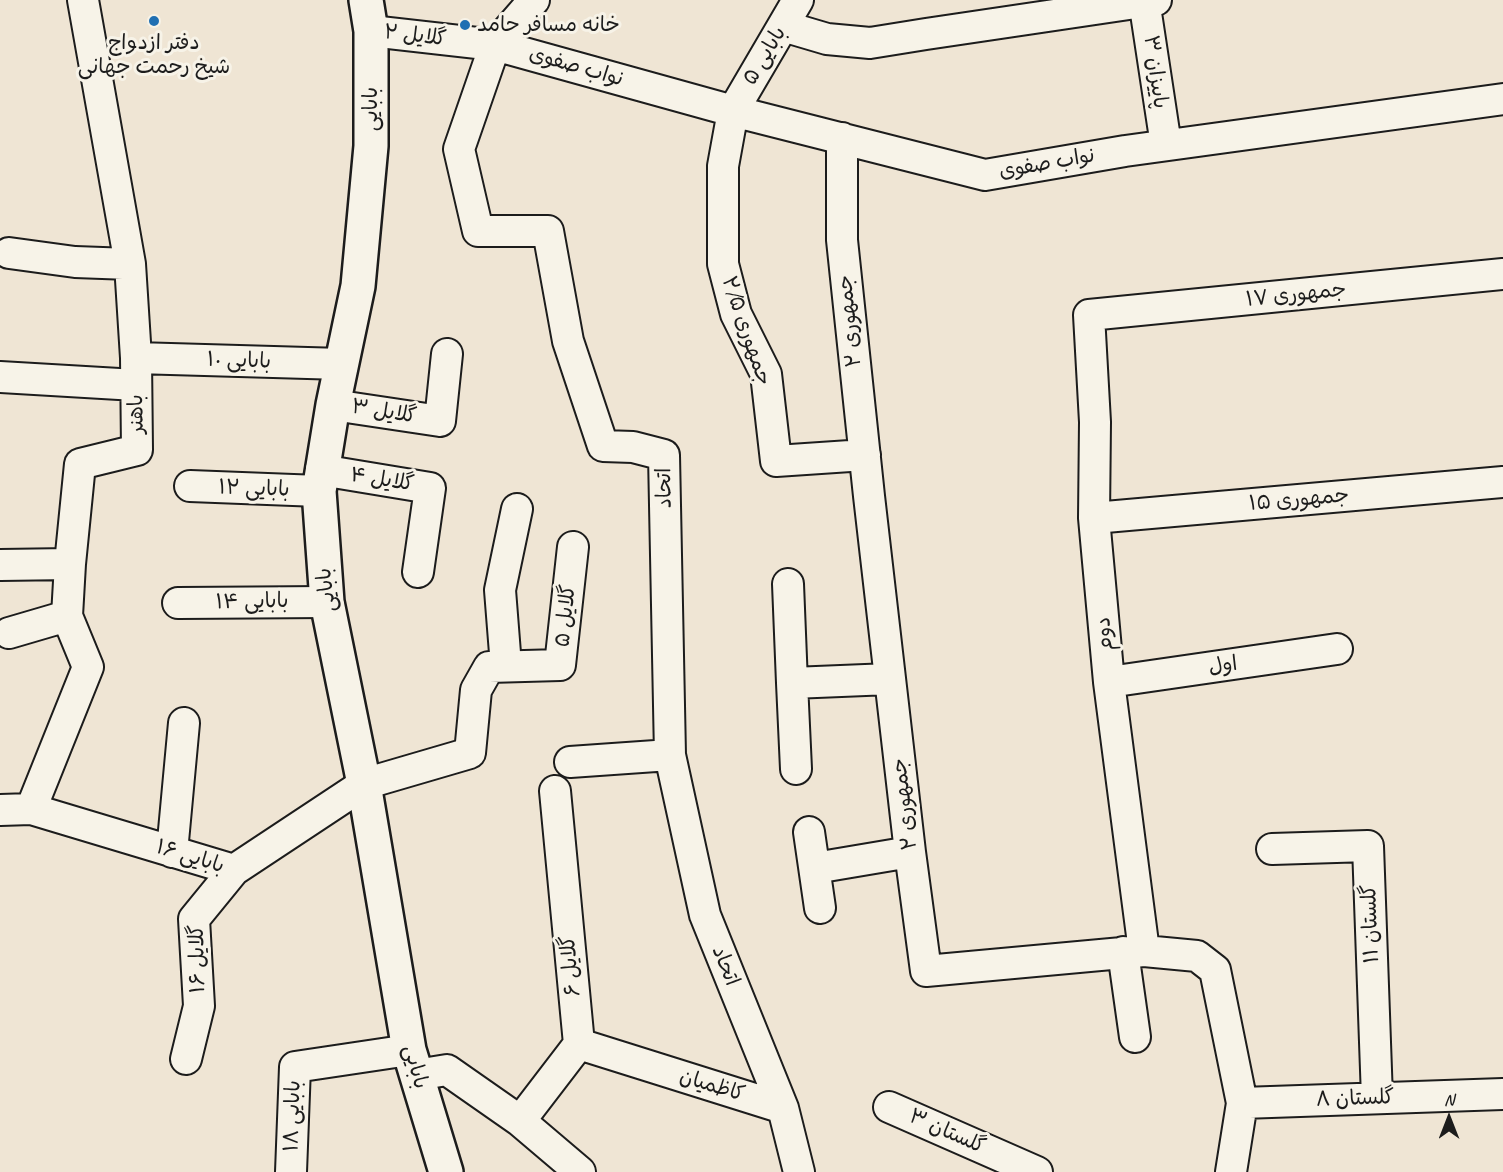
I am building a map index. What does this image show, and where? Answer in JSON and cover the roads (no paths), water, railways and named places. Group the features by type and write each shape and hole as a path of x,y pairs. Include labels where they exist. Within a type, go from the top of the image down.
{"main road":[{"name":"بابایی","path":"369,15 371,146 358,286 320,481 327,602 364,784 412,1062 446,1172"}],"street":[{"name":"باهنر","path":"31,809 88,667 67,615 81,464 137,450 136,371 130,264 83,0"},
{"name":"اتحاد","path":"534,0 495,45 459,149 478,231 548,231 568,341 603,446 633,447 664,455 670,755 705,915 783,1108"},
{"name":"بابایی ۵","path":"733,111 798,0"},
{"path":"783,26 827,39 870,43 1148,1"},
{"name":"پاییزان ۳","path":"1148,1 1166,145"},
{"name":"گلایل ۲","path":"369,15 495,45"},
{"name":"نواب صفوی","path":"495,45 733,111 985,175 1125,151 1503,99"},
{"name":"جمهوری ۲/۵","path":"733,111 723,166 723,264 736,314 766,374 776,461 865,455"},
{"name":"جمهوری ۲","path":"842,138 842,240 910,852 927,971 1133,951 1197,956 1215,970 1242,1103 1231,1172"},
{"path":"9,253 75,262 130,264"},
{"name":"جمهوری ۱۷","path":"1089,315 1503,274"},
{"name":"دوم","path":"1089,315 1095,422 1094,518 1133,951 1135,1037"},
{"name":"گلایل ۳","path":"333,405 440,421 447,354"},
{"name":"بابایی ۱۰","path":"0,377 342,364"},
{"name":"بابایی ۱۲","path":"190,486 320,481"},
{"name":"گلایل ۴","path":"320,481 430,488 418,572"},
{"name":"جمهوری ۱۵","path":"1094,518 1503,482"},
{"path":"506,666 500,590 517,509"},
{"name":"گلایل ۵","path":"364,784 470,753 476,690 489,667 561,665 573,547"},
{"path":"0,565 70,564"},
{"path":"788,584 796,769"},
{"name":"بابایی ۱۴","path":"178,603 327,602"},
{"path":"9,633 67,615"},
{"name":"اول","path":"1109,682 1337,649"},
{"path":"792,683 890,679"},
{"path":"172,852 184,723"},
{"path":"570,762 670,755"},
{"name":"بابایی ۱۶","path":"0,810 31,809 234,870 364,784"},
{"name":"گلایل ۶","path":"555,791 579,1044"},
{"path":"809,832 820,908"},
{"name":"گلستان ۱۱","path":"1272,849 1368,846 1377,1098"},
{"path":"814,868 910,852"},
{"name":"گلایل ۱۶","path":"186,1059 199,1006 194,919 234,870"},
{"path":"520,1121 579,1044"},
{"name":"کاظمیان","path":"579,1044 783,1108"},
{"path":"412,1062 447,1070 520,1121 580,1172"},
{"name":"بابایی ۱۸","path":"291,1172 295,1067 412,1062"},
{"name":"گلستان ۸","path":"1242,1103 1503,1094"},
{"name":"گلستان ۳","path":"889,1107 1037,1172"},
{"path":"783,1108 799,1172"}],"place":[{"name":"دفتر ازدواج شیخ رحمت جهانی","path":"154,21"},
{"name":"خانه مسافر حامد","path":"465,25"}]}
